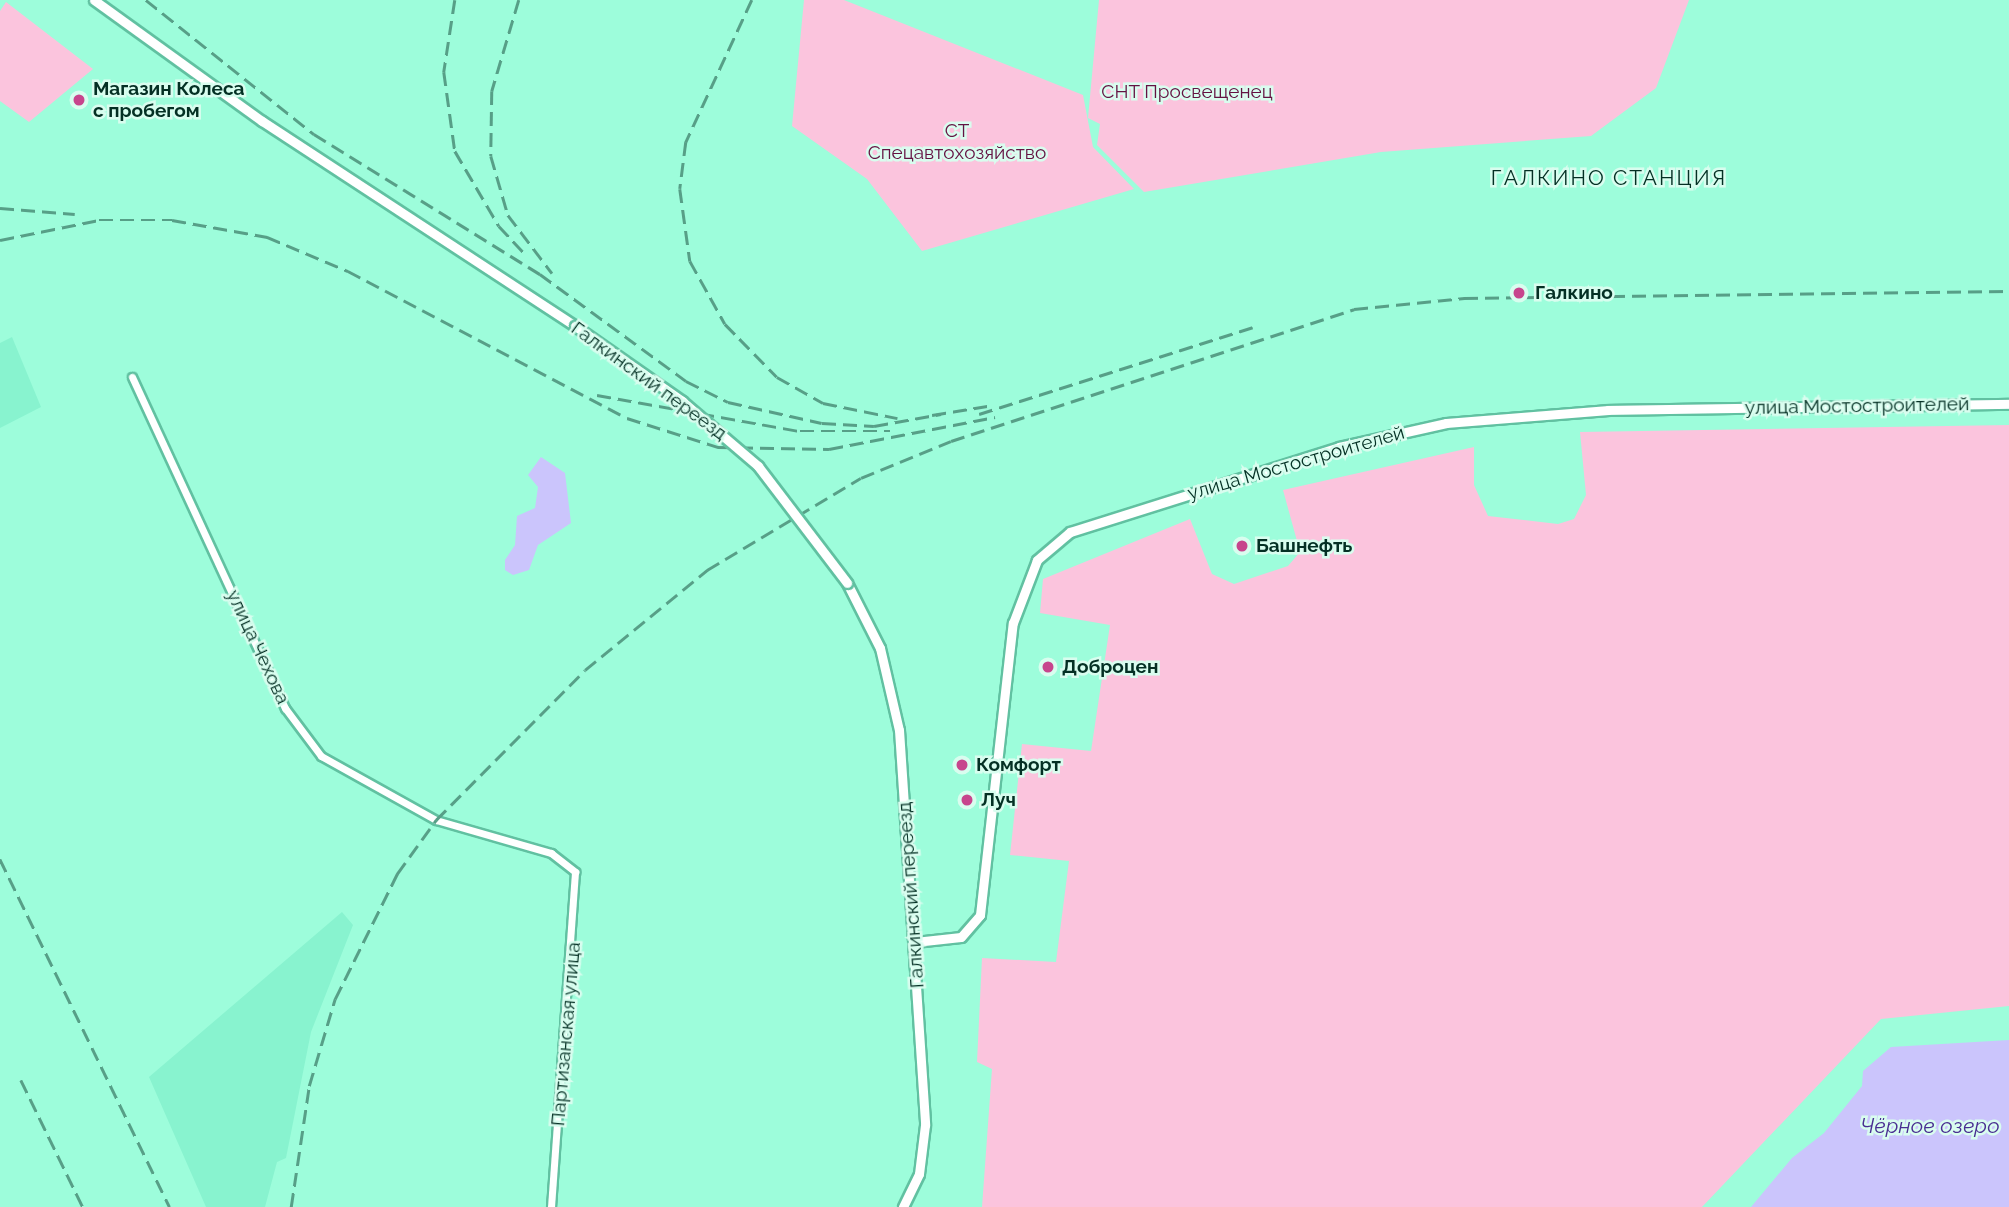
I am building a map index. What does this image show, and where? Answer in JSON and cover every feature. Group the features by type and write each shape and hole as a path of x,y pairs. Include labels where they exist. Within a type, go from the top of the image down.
{"main road":[{"name":"Галкинский переезд","path":"94,0 273,129 575,326 682,401 758,466 847,583 880,648 897,710 915,943 924,1146 903,1207"},
{"name":"улица Мостостроителей","path":"915,943 961,937 981,915 1014,617 1043,550 1070,532 1339,447 1446,423 1608,410 2009,404"}],"street":[{"name":"улица Чехова","path":"132,377 296,723 321,756 364,784 472,833 570,863"},
{"name":"Партизанская улица","path":"551,1207 578,890 570,863"}],"shaded area":[{"path":"12,337 41,407 0,428 0,343"},
{"path":"342,912 353,925 311,1032 286,1158 277,1162 265,1207 206,1207 149,1077"}],"green space":[{"name":"СТ Спецавтохозяйство","path":"804,0 844,0 1083,95 1093,147 1134,189 922,251 867,179 792,126"},
{"name":"СНТ Просвещенец","path":"1099,0 1689,0 1656,88 1591,136 1381,152 1144,192 1097,145 1100,124 1088,118"},
{"path":"6,2 93,69 29,122 0,101 0,11"},
{"path":"2009,425 2009,1006 1881,1019 1702,1207 982,1207 992,1069 977,1062 982,958 1056,962 1069,861 1010,855 1022,744 1091,751 1110,625 1040,613 1043,579 1190,519 1212,574 1234,584 1288,566 1300,552 1283,490 1474,447 1474,485 1488,516 1558,524 1574,519 1586,495 1580,432"}],"water":[{"path":"541,457 565,473 571,523 538,545 529,570 513,575 505,570 505,560 515,545 517,516 535,508 538,487 528,475"},
{"name":"Чёрное озеро","path":"2009,1040 2009,1207 1751,1207 1792,1158 1824,1133 1862,1086 1863,1071 1891,1047"}],"railway":[{"path":"146,0 314,134 540,274 686,381 728,402 822,423 874,426 941,414"},
{"path":"455,0 444,72 455,151 499,226 524,253"},
{"path":"519,0 492,91 491,156 508,215 552,273"},
{"path":"752,0 686,142 680,189 690,261 725,324 777,377 823,403 897,418"},
{"path":"0,208 75,214"},
{"path":"0,240 99,220 172,220 267,237 348,271 627,418 718,447 829,449 995,417"},
{"path":"291,1207 309,1086 335,999 397,874 436,820 585,670 707,570 861,478 951,441 1354,309 1464,298 2009,291"},
{"path":"979,414 1253,327"},
{"path":"597,395 800,431 890,431"},
{"path":"932,415 987,406"},
{"path":"0,859 170,1207"},
{"path":"21,1080 83,1207"}],"place":[{"name":"Магазин Колеса с пробегом","path":"79,100"},
{"name":"Галкино","path":"1519,293"},
{"name":"Башнефть","path":"1242,546"},
{"name":"Доброцен","path":"1048,667"},
{"name":"Комфорт","path":"962,765"},
{"name":"Луч","path":"967,800"}],"district":[{"name":"ГАЛКИНО СТАНЦИЯ","path":"1609,178"}]}
